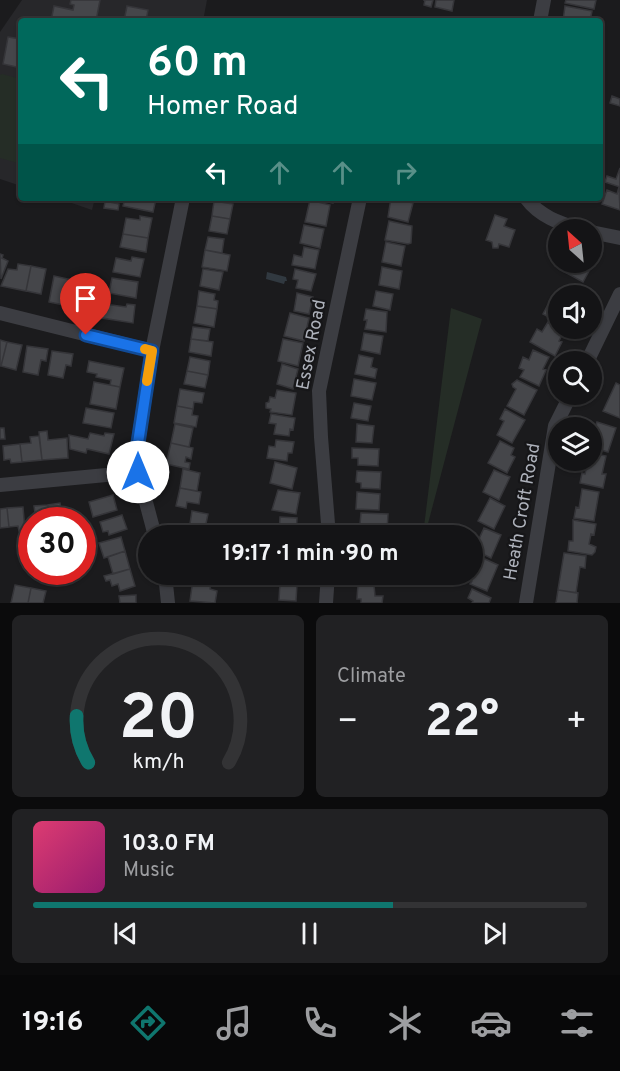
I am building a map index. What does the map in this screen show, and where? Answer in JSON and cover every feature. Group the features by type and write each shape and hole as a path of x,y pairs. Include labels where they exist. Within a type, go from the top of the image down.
{"street":[{"path":"541,18 544,0"},
{"path":"152,525 138,472 138,443 152,351 182,201"},
{"name":"Essex Road","path":"328,525 319,391 359,201"},
{"path":"529,201 551,219"},
{"path":"602,234 620,238"},
{"path":"592,351 620,294"},
{"path":"0,313 152,351"},
{"name":"Heath Croft Road","path":"526,603 555,426 566,405"},
{"path":"0,486 138,472"},
{"path":"166,585 168,603"},
{"path":"326,603 327,585"}],"shaded area":[{"path":"22,0 207,0 204,18 18,18 18,185 0,179 0,32"},
{"path":"0,75 18,78 18,163 0,158"},
{"path":"66,201 94,201 92,210"},
{"path":"267,272 286,277 287,281 284,284 266,279"},
{"path":"451,308 482,319 428,525 424,525"}],"building":[{"path":"71,0 100,0 97,18 52,18 54,6 73,10 74,5 70,4"},
{"path":"425,0 433,0 431,7 424,5"},
{"path":"436,0 454,0 452,11 435,7"},
{"path":"566,0 596,0 594,9 565,3"},
{"path":"127,6 148,10 147,18 125,18"},
{"path":"565,6 592,11 591,18 563,18"},
{"path":"8,37 18,39 18,67 3,64"},
{"path":"612,96 620,99 620,106 610,103"},
{"path":"620,168 620,187 605,182 607,176 616,179"},
{"path":"619,187 620,210 602,204 607,190 617,194"},
{"path":"105,201 119,204 118,210 104,208"},
{"path":"124,201 156,201 153,212 123,206"},
{"path":"214,201 233,204 230,219 212,216"},
{"path":"310,201 330,205 326,226 305,222"},
{"path":"391,201 413,203 408,222 388,217"},
{"path":"495,215 507,219 504,226 515,230 509,247 499,244 498,248 493,248 492,242 486,240"},
{"path":"140,216 152,218 148,238 123,234 126,218 140,220"},
{"path":"212,216 230,219 227,234 209,231"},
{"path":"389,221 412,226 411,243 385,240"},
{"path":"304,225 324,229 320,248 300,243"},
{"path":"123,234 148,238 146,252 120,247"},
{"path":"208,237 224,239 222,253 205,250"},
{"path":"386,242 405,246 401,266 382,262"},
{"path":"304,247 319,250 315,269 292,265 294,255 302,257"},
{"path":"205,250 230,255 227,271 202,267"},
{"path":"0,254 8,261 1,279"},
{"path":"132,257 144,259 140,277 113,272 116,258 131,261"},
{"path":"18,264 31,266 26,291 1,286 8,269 17,270"},
{"path":"31,266 46,269 41,294 26,291"},
{"path":"382,267 402,271 399,289 379,285"},
{"path":"203,269 223,272 219,290 200,286"},
{"path":"295,269 316,274 311,291 296,288 298,280 293,279"},
{"path":"566,273 588,273 583,282"},
{"path":"54,276 68,279 64,305 49,302"},
{"path":"112,278 138,282 136,298 109,293"},
{"path":"68,279 82,281 78,307 64,305"},
{"path":"199,291 215,294 214,300 218,301 217,309 197,306"},
{"path":"376,291 393,294 390,310 373,306"},
{"path":"297,293 313,297 309,314 294,311"},
{"path":"104,304 126,307 127,304 135,305 133,323 102,318 98,312 99,306"},
{"path":"548,305 548,317 543,314"},
{"path":"197,306 217,309 214,327 194,323"},
{"path":"366,309 387,312 386,332 365,329"},
{"path":"290,313 309,318 304,341 284,336"},
{"path":"548,322 548,339 560,339 559,341 562,342 558,351 548,352 530,342 537,329 542,332"},
{"path":"193,327 210,329 208,341 191,339"},
{"path":"364,333 383,336 380,354 361,350"},
{"path":"191,339 213,342 211,356 189,352"},
{"path":"283,339 303,343 298,366 278,361"},
{"path":"0,340 7,342 1,366 0,366"},
{"path":"7,342 22,345 16,370 1,366"},
{"path":"27,346 48,349 46,361 41,360 38,375 23,372"},
{"path":"533,350 548,357 543,369 546,370 539,386 520,377 524,370 519,368 523,357 529,360"},
{"path":"52,351 73,354 71,366 66,365 63,378 48,375"},
{"path":"359,355 373,358 371,367 377,369 375,378 355,374"},
{"path":"190,357 210,361 208,375 187,371"},
{"path":"89,361 124,368 120,387 110,385 111,380 96,377 97,374 87,372"},
{"path":"282,364 298,369 293,389 277,384"},
{"path":"187,371 208,375 205,388 184,384"},
{"path":"354,379 376,383 372,400 351,396"},
{"path":"517,380 537,390 524,415 507,406 516,389 512,384"},
{"path":"94,382 120,387 116,409 90,404"},
{"path":"616,383 620,385 620,418 603,411"},
{"path":"180,389 204,393 202,403 194,402 193,409 177,406"},
{"path":"277,390 296,393 292,415 270,412 271,409 266,408 266,403 269,402 270,397 275,398"},
{"path":"354,403 371,406 368,421 351,418"},
{"path":"177,406 193,409 192,415 198,416 196,427 174,423"},
{"path":"86,408 114,413 111,428 83,423"},
{"path":"505,409 525,420 512,443 497,435 504,421 500,419"},
{"path":"271,414 295,418 293,430 290,429 289,436 274,434 276,424 269,423"},
{"path":"175,424 193,428 189,447 171,443"},
{"path":"357,424 374,426 372,443 356,442"},
{"path":"602,424 616,428 608,452 602,450"},
{"path":"0,428 4,428 5,439 0,439"},
{"path":"47,431 48,440 67,438 68,458 42,460 39,432"},
{"path":"90,433 104,436 105,433 114,434 109,454 87,449 86,453 70,449 69,435 88,439"},
{"path":"39,436 42,460 22,462 20,444 31,443 30,437"},
{"path":"276,440 294,442 292,453 288,453 287,461 267,458 269,446 275,447"},
{"path":"500,441 514,448 511,455 515,457 507,473 488,463"},
{"path":"171,443 193,448 191,459 186,457 185,462 190,463 189,469 166,464"},
{"path":"20,444 22,462 11,463 10,459 4,460 3,446"},
{"path":"352,448 379,449 378,466 358,465 358,458 352,458"},
{"path":"602,455 606,456 602,474 606,474 603,488 580,483 582,473 585,474 586,471 602,471"},
{"path":"275,462 297,468 292,489 270,483"},
{"path":"183,469 200,473 197,491 180,488"},
{"path":"494,470 510,477 499,500 483,492"},
{"path":"357,471 381,472 380,489 361,488 361,483 356,482"},
{"path":"180,488 201,492 199,504 187,502 186,508 176,506"},
{"path":"582,489 599,492 594,521 574,518 576,507 579,508"},
{"path":"278,490 300,493 296,514 272,510"},
{"path":"357,492 380,494 379,510 356,509"},
{"path":"113,495 117,510 96,516 96,507 90,507 89,502"},
{"path":"490,498 505,506 494,529 478,521"},
{"path":"60,503 60,507 48,507 48,505"},
{"path":"18,507 18,526 9,527 7,508"},
{"path":"7,508 9,527 0,528 0,509"},
{"path":"192,511 208,514 206,525 190,525"},
{"path":"361,513 388,514 387,525 360,524"},
{"path":"122,515 127,529 109,535 108,531 103,532 100,522"},
{"path":"280,517 297,518 297,525 280,525"},
{"path":"573,520 596,524 589,544 596,547 592,555 568,551 569,541 573,541"},
{"path":"484,528 501,535 491,558 483,554"},
{"path":"121,537 125,551 104,558 99,543"},
{"path":"125,551 130,569 113,574 108,557"},
{"path":"564,553 586,556 585,568 580,567 576,593 558,590"},
{"path":"483,558 498,565 487,591 472,585 483,585"},
{"path":"130,569 135,586 120,591 118,584 112,586 110,580 106,581 104,576"},
{"path":"15,585 31,588 28,603 11,603"},
{"path":"192,585 211,585 210,589 217,591 215,603 190,601"},
{"path":"280,585 297,585 296,601 279,600"},
{"path":"358,585 374,585 375,596 383,596 382,603 361,603 361,599 357,599"},
{"path":"31,588 46,591 43,603 28,603"},
{"path":"472,589 491,598 489,603 472,603 473,601 468,598"},
{"path":"558,590 578,593 577,603 556,603"},
{"path":"136,595 136,603 120,603 119,596"}],"slow traffic":[{"path":"145,349 152,351 147,381"}],"route":[{"path":"86,335 152,351 138,443 138,472"}]}
